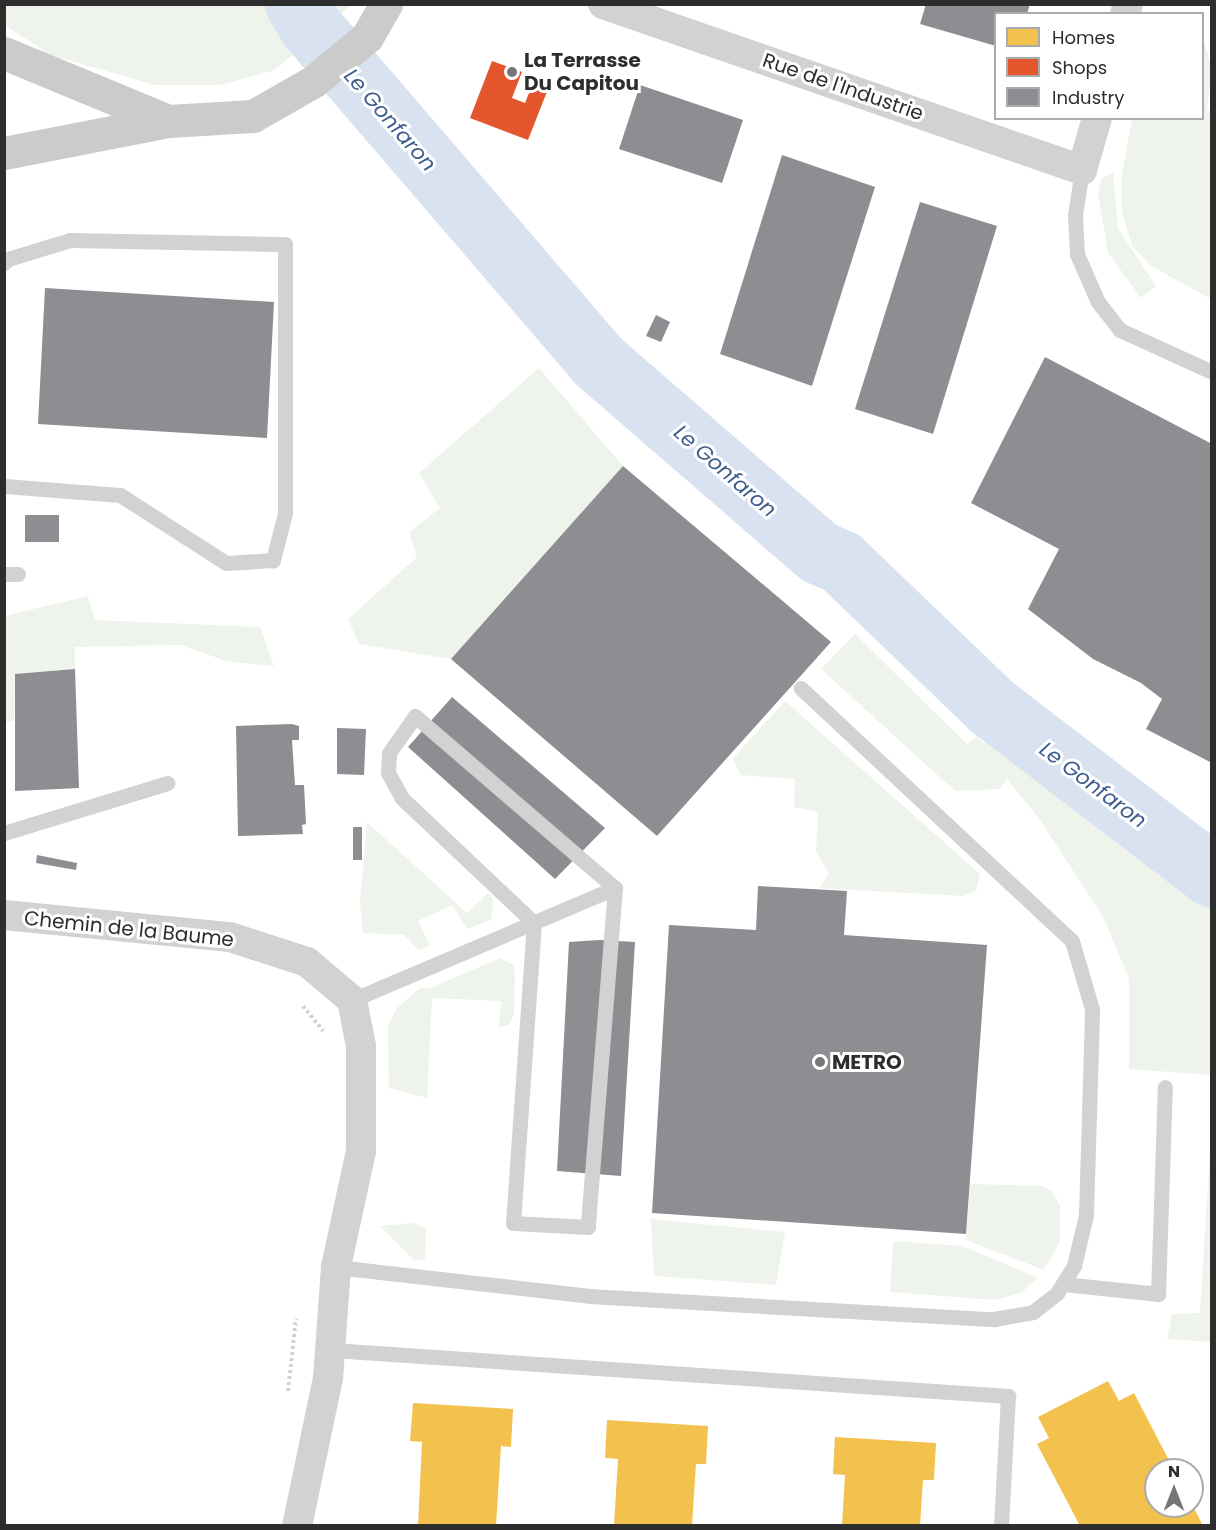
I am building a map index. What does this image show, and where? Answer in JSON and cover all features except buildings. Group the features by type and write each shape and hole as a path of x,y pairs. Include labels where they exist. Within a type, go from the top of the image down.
{"main road":[{"path":"4,153 168,121 253,116 314,81 367,37 386,4"},
{"path":"4,53 168,121"}],"street":[{"name":"Rue de l'Industrie","path":"603,4 1082,170"},
{"path":"1082,170 1096,120"},
{"name":"Chemin de la Baume","path":"4,915 230,936 307,962 352,1000"},
{"path":"297,1526 332,1350 336,1267 361,1151 361,1046 352,1000"}],"lane":[{"path":"1082,170 1075,215 1077,254 1098,302 1119,330 1212,372"},
{"path":"4,263 8,259 70,240 285,244 285,513 273,560 226,563 120,495 4,486"},
{"path":"336,1267 589,1296 994,1319 1033,1312 1063,1284 1074,1266 1086,1215 1092,1009 1072,941 801,688"},
{"path":"534,923 402,798 387,773 389,753 415,716 615,888"},
{"path":"4,833 168,783"},
{"path":"534,923 513,1224 588,1227 615,888"},
{"path":"352,1000 615,888"},
{"path":"1063,1284 1158,1294 1165,1087"},
{"path":"332,1350 1008,1396 1001,1526"}],"path":[{"path":"296,997 327,1037"},
{"path":"287,1402 298,1310"}],"shaded area":[{"path":"4,5 351,5 275,70 220,85 155,85 50,55 5,25"},
{"path":"1204,41 1212,69 1207,110 1212,111 1211,299 1151,266 1132,246 1122,212 1121,179 1132,120 1204,120"},
{"path":"1113,172 1118,228 1156,286 1141,298 1108,253 1098,194 1101,179"},
{"path":"539,368 623,466 451,659 359,644 348,619 417,557 409,532 440,508 419,473"},
{"path":"88,596 95,620 260,627 274,666 226,661 181,645 75,647 75,669 15,674 14,721 5,722 4,616"},
{"path":"855,634 967,744 977,736 984,744 990,719 1211,905 1211,1075 1129,1069 1129,978 1103,917 1040,820 1007,779 1000,789 955,791 821,669"},
{"path":"785,701 980,874 976,891 963,896 819,888 829,874 816,851 818,812 794,807 795,779 740,775 733,758"},
{"path":"367,822 467,913 489,892 494,902 491,920 467,929 452,905 418,921 430,946 419,950 404,935 363,933 360,903"},
{"path":"500,958 513,965 515,976 514,1013 510,1025 499,1027 501,1001 432,998 427,1098 389,1088 388,1026 396,1009 420,988 430,988"},
{"path":"1211,1134 1211,1342 1167,1339 1172,1314 1200,1313"},
{"path":"970,1184 1043,1186 1052,1191 1060,1205 1060,1242 1044,1270 966,1240"},
{"path":"651,1219 785,1232 776,1285 654,1276"},
{"path":"414,1223 426,1228 425,1260 414,1260 380,1226"},
{"path":"893,1241 962,1246 1038,1278 1021,1293 995,1300 890,1292"}],"waterway":[{"name":"Le Gonfaron","path":"297,4 311,27 598,361 820,553 841,562 992,707 1212,875"}],"place":[{"name":"La Terrasse Du Capitou","path":"512,72"},
{"name":"METRO","path":"820,1062"}]}
